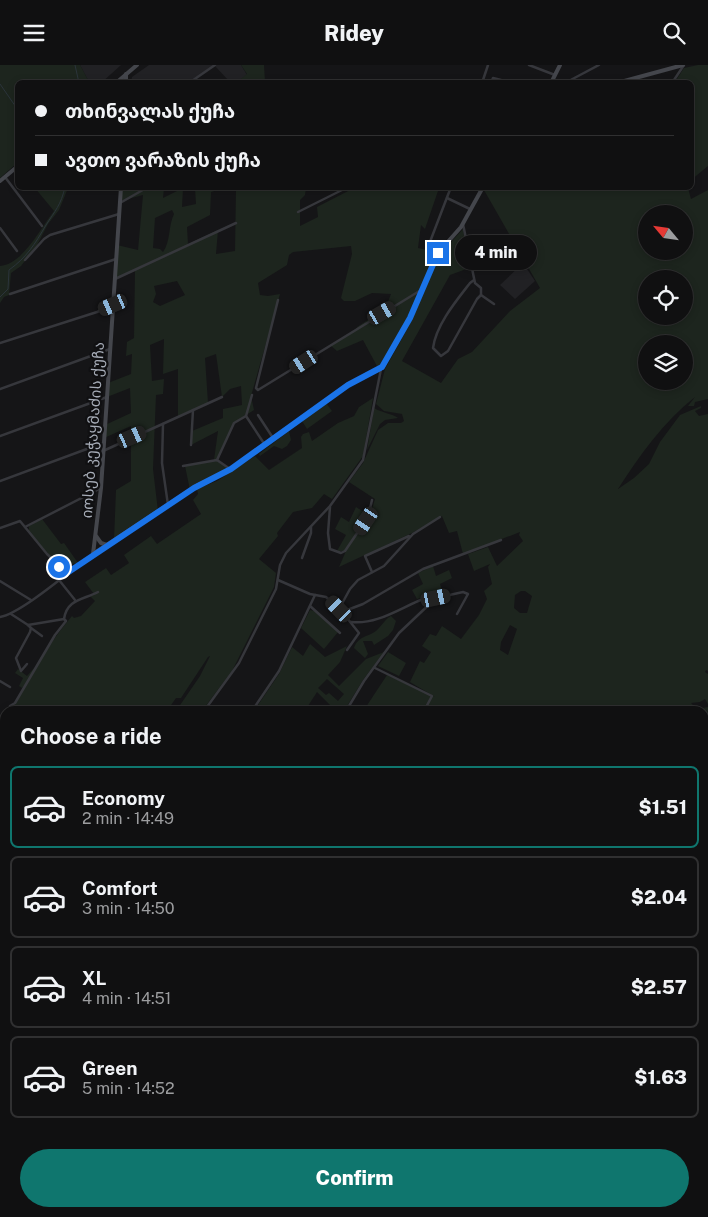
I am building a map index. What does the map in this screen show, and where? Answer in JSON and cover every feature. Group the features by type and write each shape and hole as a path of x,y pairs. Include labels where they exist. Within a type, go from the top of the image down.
{"street":[{"path":"119,80 137,65"},
{"path":"193,80 215,65"},
{"path":"483,80 488,65"},
{"path":"529,65 555,75"},
{"path":"552,80 560,65"},
{"path":"570,80 598,65"},
{"path":"628,80 683,65"},
{"path":"674,80 683,65"},
{"path":"126,74 126,80"},
{"path":"492,80 492,78 501,80"},
{"path":"0,181 15,169"},
{"path":"5,177 42,226"},
{"name":"იოსებ კეჭაყმაძის ქუჩა","path":"93,554 101,489 121,190"},
{"path":"120,203 143,190"},
{"path":"298,212 342,190"},
{"path":"435,259 427,250 450,190"},
{"path":"208,706 234,671 269,603 278,580 280,565 286,553 330,506 364,455 382,367 401,336 440,249 457,233 480,190"},
{"path":"447,198 470,209"},
{"path":"25,260 50,235 119,214"},
{"path":"115,279 236,223"},
{"path":"463,224 474,280 481,288 481,295 448,351 441,356 433,348 436,338 447,316 474,280"},
{"path":"0,229 17,251"},
{"path":"10,294 116,259"},
{"path":"278,300 256,389 266,386 402,300 422,290"},
{"path":"481,295 494,303"},
{"path":"0,343 113,305"},
{"path":"0,389 111,349"},
{"path":"0,617 11,613 31,600 93,554 198,485 231,469 348,385 382,367"},
{"path":"217,460 234,423 246,415 252,395"},
{"path":"0,436 107,397"},
{"path":"103,451 222,397"},
{"path":"191,445 193,410"},
{"path":"246,415 265,445"},
{"path":"258,415 273,438"},
{"path":"163,423 162,463 168,505"},
{"path":"0,481 103,443"},
{"path":"183,466 217,460 231,469"},
{"path":"25,527 101,489"},
{"path":"330,506 328,543 330,549 341,553 345,551 368,517 372,500"},
{"path":"372,572 364,556 413,534 440,517"},
{"path":"0,528 20,521 47,554 67,573"},
{"path":"302,558 312,530 311,527"},
{"path":"341,611 350,589 358,580 389,562 413,534"},
{"path":"96,536 101,543 108,545"},
{"path":"341,611 363,604 423,569 501,541"},
{"path":"59,580 76,600"},
{"path":"278,580 315,595 326,597 341,611 359,633 348,650"},
{"path":"0,581 31,600"},
{"path":"10,706 14,703 55,635 66,623 64,619 66,608 76,600 98,592"},
{"path":"351,622 365,622 382,618 430,597 436,598 463,592 468,595 457,614"},
{"path":"255,706 279,671 315,595"},
{"path":"349,706 364,681 399,633 436,598"},
{"path":"310,606 340,633"},
{"path":"11,613 42,636"},
{"path":"28,625 64,619"},
{"path":"27,664 21,671 16,658 31,628"},
{"path":"375,668 432,696 427,706"},
{"path":"0,681 10,687"}],"shaded area":[{"path":"0,65 80,65 88,80 15,80 15,165 0,178"},
{"path":"80,65 121,65 104,80 88,80"},
{"path":"149,65 241,65 247,75 240,80 228,80 215,66 192,80 132,80 132,77"},
{"path":"241,65 264,65 265,80 240,80 247,74"},
{"path":"708,65 708,166 694,178 694,80 676,80 684,68"},
{"path":"37,190 67,190 59,210 48,224 37,245 21,266 11,273 9,295 4,297 0,303 0,266 8,264 24,252 54,211"},
{"path":"121,190 164,190 163,198 183,190 182,207 196,204 195,190 218,190 211,192 210,215 187,227 188,244 218,230 216,254 235,251 236,190 306,190 305,195 300,200 300,226 318,217 317,207 350,190 438,190 425,229 421,225 418,248 427,250 435,259 404,332 378,368 363,340 337,351 330,345 355,331 357,327 385,309 391,294 372,293 355,301 344,301 341,298 352,254 351,246 293,252 289,255 287,265 258,283 260,295 280,294 251,396 254,410 234,423 217,460 231,469 190,490 185,466 214,460 218,431 191,445 192,431 223,418 223,409 242,405 241,386 230,389 222,397 216,354 205,358 208,403 178,416 178,369 163,374 164,339 150,345 152,381 164,379 163,394 156,395 153,469 158,511 114,540 116,490 131,481 131,426 104,438 105,425 131,413 130,388 107,397 108,383 131,374 132,354 126,356 127,342 134,338 135,271 115,279 117,245 138,250 143,195 120,201","holes":["172,210 174,214 166,248 163,252 160,249 153,248 155,218","177,281 185,295 160,306 153,302 156,294 154,286"]},
{"path":"484,190 689,190 691,199 708,190 708,399 695,402 694,406 688,406 695,397 662,428 618,489 649,464 660,442 680,415 701,406 701,408 695,411 699,416 708,414 708,671 706,670 705,672 708,674 708,704 705,699 700,702 691,703 694,706 367,706 387,675 435,697 410,682 420,661 424,663 431,652 422,646 430,634 436,636 442,626 461,639 479,615 487,599 484,591 492,584 488,567 490,564 474,571 468,554 488,547 497,566 523,541 519,535 520,532 463,554 457,531 449,533 442,516 412,533 339,567 346,551 337,551 346,535 335,529 341,517 349,522 356,507 370,516 375,499 349,482 363,463 378,430 388,423 401,423 404,421 402,414 384,411 376,404 385,369 409,326 440,254 463,229 469,268 450,275 402,361 441,383 458,359 472,352 510,311 540,288","holes":["525,591 532,596 527,613 520,613 514,608 515,595","510,625 517,629 508,655 500,650 501,642"]},
{"path":"523,263 535,281 515,299 500,285"},
{"path":"373,398 363,456 332,499 324,494 312,508 293,512 277,533 278,536 259,559 276,573 274,587 232,671 206,706 179,706 200,676 210,656 181,698 176,698 170,706 14,706 24,686 22,688 19,686 23,678 15,673 18,669 27,676 34,668 31,675 55,637 72,616 74,618 81,616 95,601 90,596 94,594 85,582 106,568 111,575 129,563 124,555 151,536 157,544 201,514 193,500 198,494 197,489 217,481 255,456 269,470 302,448 301,437 303,434 309,432 312,441 338,423 354,416 359,407"},
{"path":"326,403 332,411 307,429 302,421"},
{"path":"374,408 398,418 385,420 380,424 367,450"},
{"path":"289,431 291,440 287,446 282,449 274,446 260,456 259,454"},
{"path":"42,519 61,544 64,543 78,563 71,564 65,568 60,567 29,532 29,526"},
{"path":"433,566 436,576 449,570 452,578 440,584 444,596 429,596 417,599 412,590 423,584 418,573"},
{"path":"310,610 314,611 338,632 324,649 301,628"},
{"path":"391,616 396,621 393,630 388,636 374,645 372,641 363,641 368,654 365,658 354,648 356,644 376,631"},
{"path":"310,644 325,657 347,646 340,662 328,675 339,686 366,659 384,652 363,680 347,706 331,706 317,692 308,706 257,706 279,674 292,647 303,656","holes":["327,679 344,694 338,701 329,693 326,695 318,688"]},
{"path":"388,652 406,663 399,676 378,666"}],"waterway":[{"path":"75,65 78,80"},
{"path":"0,84 15,106"},
{"path":"0,297 8,289 9,270 26,255 34,244 62,199 64,190"}],"route":[{"path":"59,567 67,573 198,485 231,469 348,385 382,367 397,344 410,318 438,253"}]}
